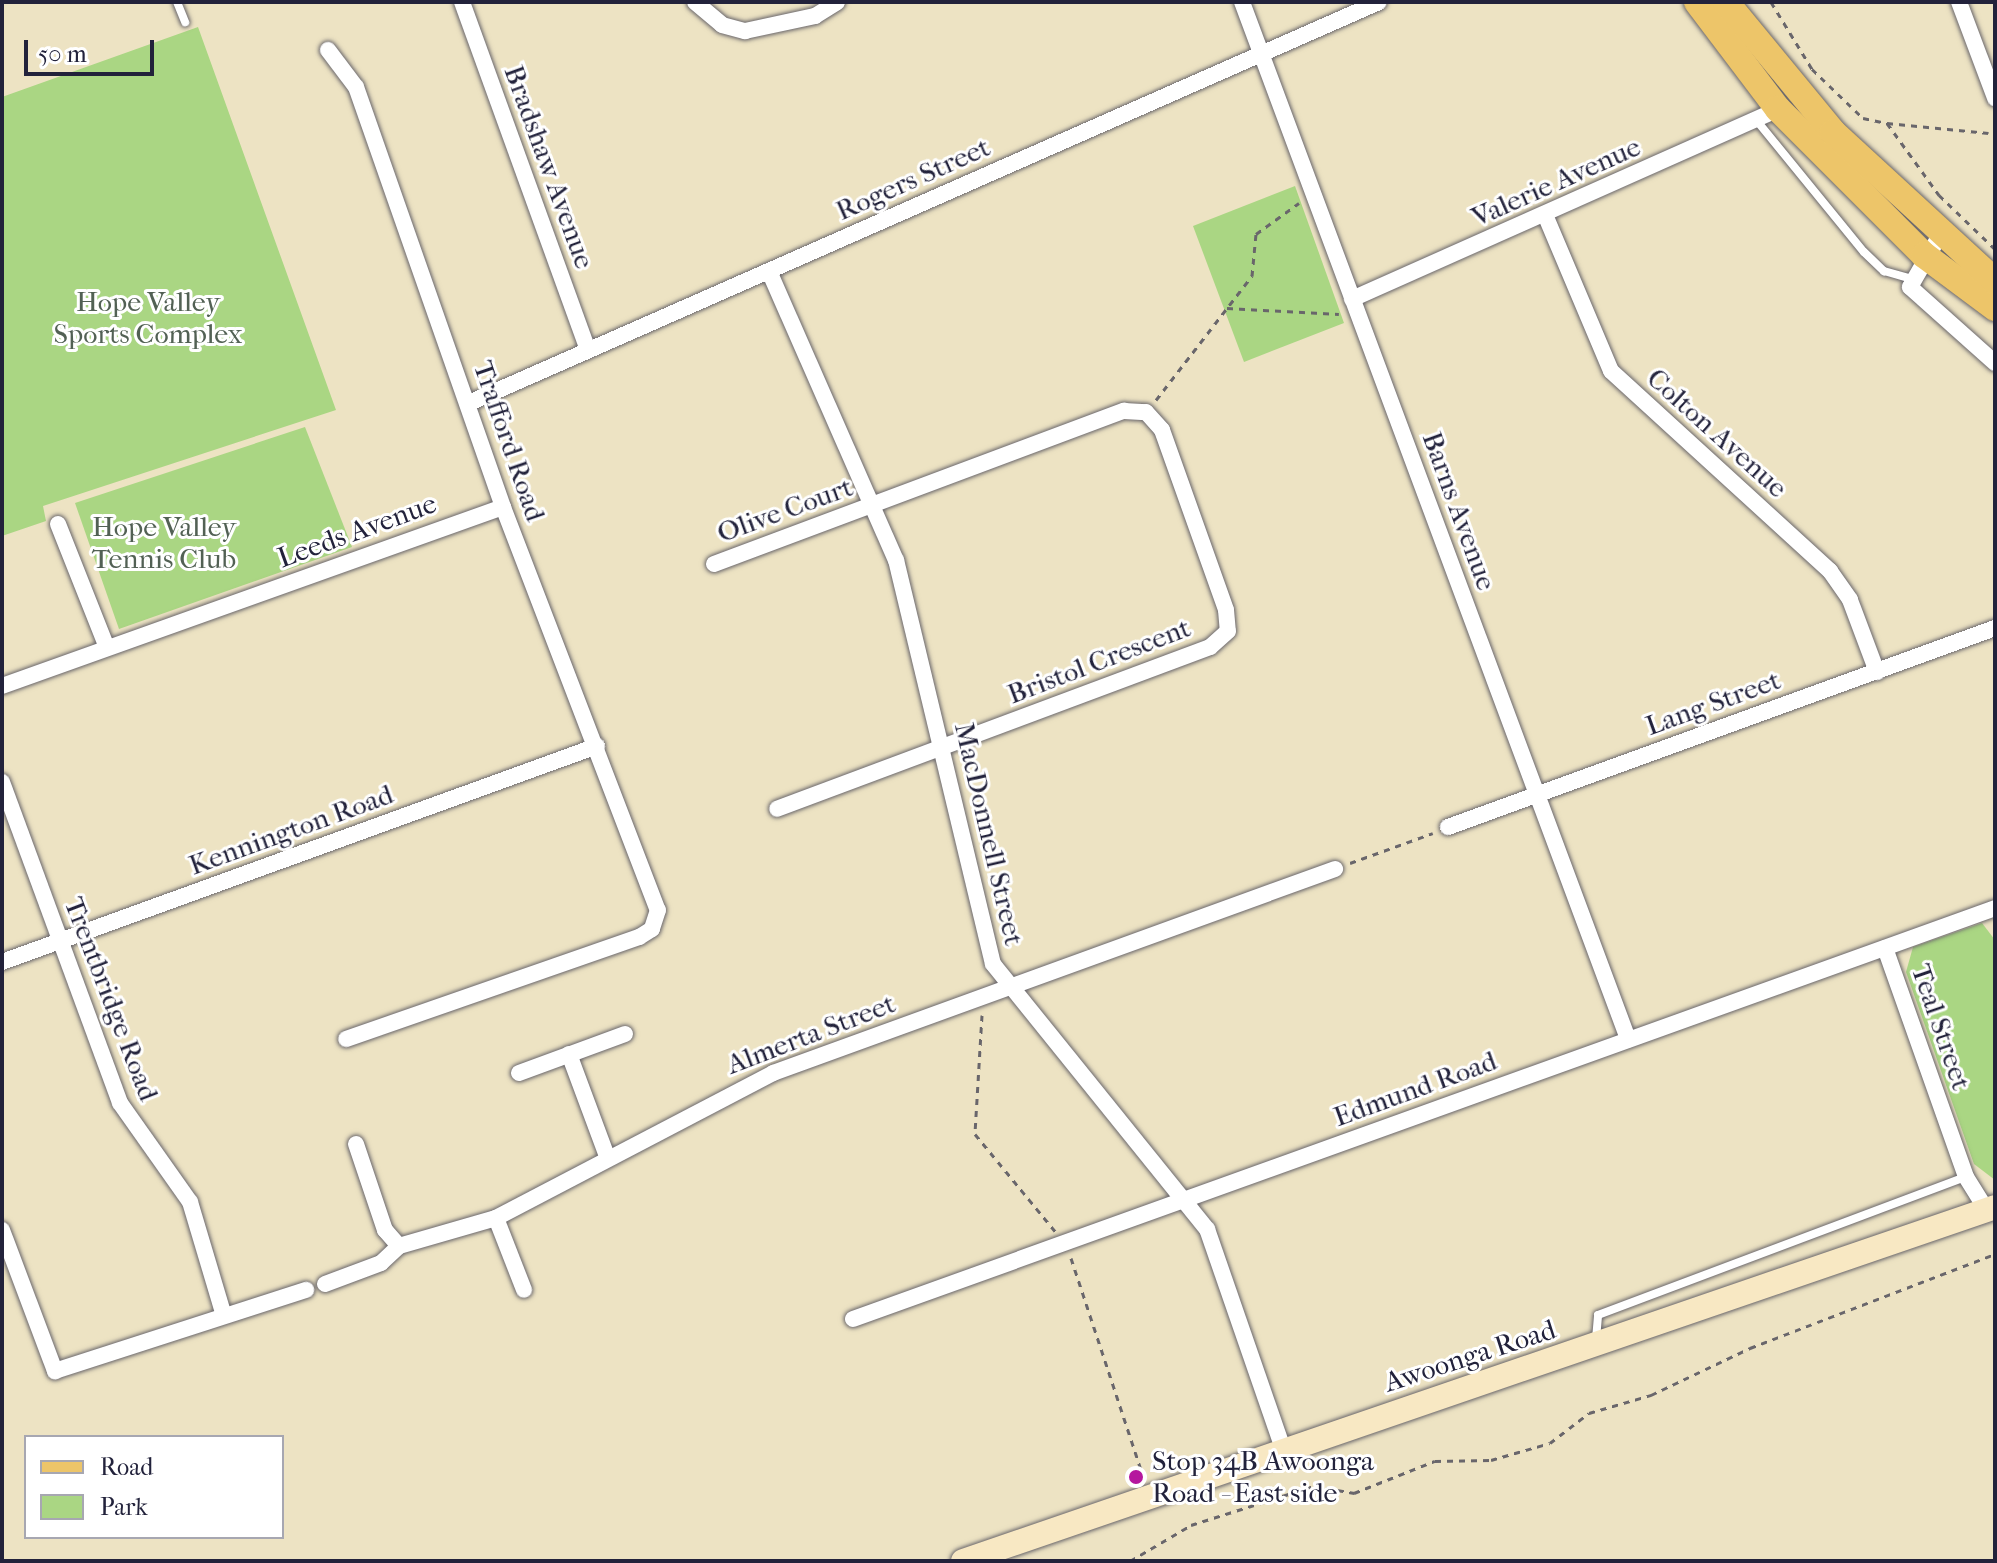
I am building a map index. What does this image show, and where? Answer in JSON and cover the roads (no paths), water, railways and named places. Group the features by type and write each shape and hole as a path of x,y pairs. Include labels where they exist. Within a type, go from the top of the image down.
{"main road":[{"path":"1697,2 1767,115 1932,245 1995,281"},
{"path":"1726,2 1823,122 1932,245 1995,308"},
{"name":"Awoonga Road","path":"963,1561 1283,1448 1598,1345 1991,1209"}],"street":[{"name":"Bradshaw Avenue","path":"462,2 588,350"},
{"path":"695,2 722,25 745,31 815,16 837,2"},
{"name":"Barns Avenue","path":"1242,2 1628,1039"},
{"name":"Rogers Street","path":"469,403 1379,2"},
{"path":"1959,2 1995,98"},
{"name":"Trafford Road","path":"328,50 356,87 503,507 658,910 650,932 346,1039"},
{"name":"Valerie Avenue","path":"1352,299 1546,217 1767,115"},
{"name":"Colton Avenue","path":"1546,217 1611,371 1830,571 1850,600 1877,672"},
{"path":"1932,245 1909,278 1914,293 1995,363"},
{"name":"MacDonnell Street","path":"769,271 874,505 907,598 981,934 1014,987 1207,1229 1283,1448"},
{"name":"Bristol Crescent","path":"874,505 1124,411 1146,412 1162,430 1228,631 1210,647 942,749"},
{"name":"Olive Court","path":"714,564 874,505"},
{"name":"Leeds Avenue","path":"2,686 503,507"},
{"path":"58,524 107,648"},
{"name":"Lang Street","path":"1448,827 1995,628"},
{"name":"Kennington Road","path":"2,962 597,746"},
{"path":"777,809 942,749"},
{"name":"Trentbridge Road","path":"2,782 120,1103 190,1202 223,1313"},
{"name":"Almerta Street","path":"325,1284 381,1263 399,1246 496,1218 607,1156 773,1073 1335,869"},
{"name":"Edmund Road","path":"853,1319 1995,908"},
{"name":"Teal Street","path":"1885,948 1966,1177 1991,1209"},
{"path":"519,1073 625,1034"},
{"path":"569,1054 607,1156"},
{"path":"356,1144 385,1230 399,1246"},
{"path":"496,1218 524,1290"},
{"path":"2,1230 55,1371 72,1371 223,1313 306,1290"}],"lane":[{"path":"177,2 185,22"},
{"path":"1767,115 1864,252 1884,271 1909,278"},
{"path":"1598,1345 1598,1315 1966,1177"}],"place":[{"name":"Stop 34B Awoonga Road - East side","path":"1136,1477"}],"park label":[{"name":"Hope Valley Sports Complex","path":"148,318"},
{"name":"Hope Valley Tennis Club","path":"164,543"}]}
